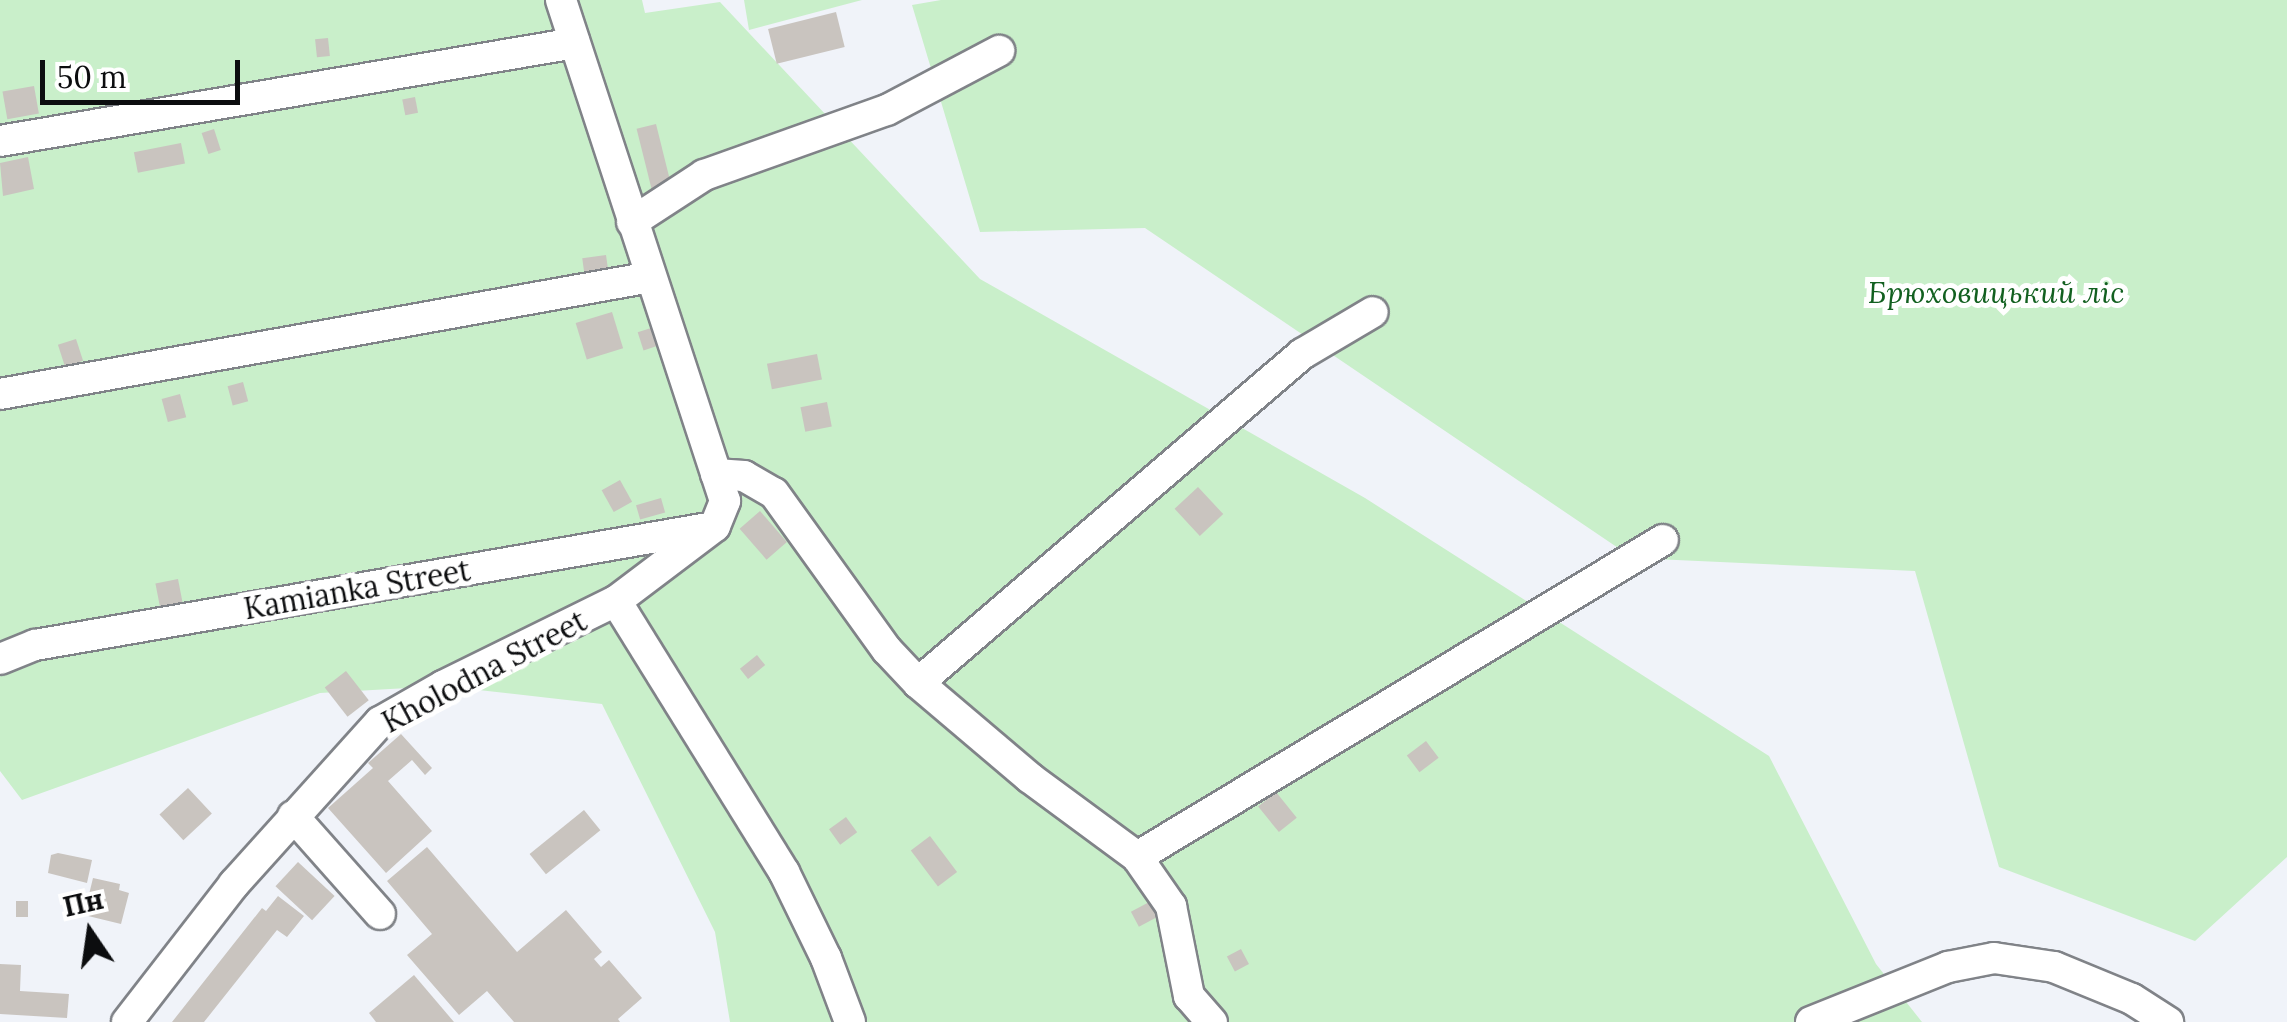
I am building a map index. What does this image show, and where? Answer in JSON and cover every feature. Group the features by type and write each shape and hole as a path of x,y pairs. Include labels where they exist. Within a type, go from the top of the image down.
{"street":[{"path":"561,0 725,501 715,526"},
{"path":"0,141 574,43"},
{"path":"632,222 704,175 887,110 999,52"},
{"path":"0,394 650,277"},
{"path":"918,683 1302,354 1373,312"},
{"path":"716,474 744,476 774,493 887,650 918,683 1030,778 1137,857 1171,906 1189,996 1212,1022"},
{"name":"Kholodna Street","path":"126,1022 293,816 380,722 443,686 616,601 715,526"},
{"name":"Kamianka Street","path":"0,659 35,645 715,526"},
{"path":"1137,857 1662,540"},
{"path":"616,601 784,872 826,958 850,1022"},
{"path":"293,816 380,914"},
{"path":"1812,1022 1948,967 1994,958 2054,967 2132,999 2168,1022"}],"green space":[{"path":"0,0 642,0 645,13 720,2 980,279 1365,498 1769,756 1876,964 1922,1022 730,1022 715,932 602,704 443,686 320,693 22,800 0,771"},
{"path":"744,0 862,0 749,30"},
{"name":"Брюховицький ліс","path":"941,0 2287,0 2287,857 2195,941 1999,867 1915,571 1633,558 1145,228 980,232 912,5"}],"building":[{"path":"836,12 845,47 777,64 768,29"},
{"path":"328,38 330,56 317,57 315,39"},
{"path":"34,86 39,114 7,119 2,92"},
{"path":"415,97 418,113 405,115 402,99"},
{"path":"656,124 671,184 652,189 637,129"},
{"path":"214,129 221,150 208,154 202,133"},
{"path":"181,143 185,164 138,173 134,152"},
{"path":"28,157 34,189 3,196 0,163"},
{"path":"606,255 608,269 584,272 582,258"},
{"path":"612,312 623,348 587,359 576,323"},
{"path":"651,328 657,346 644,350 638,332"},
{"path":"76,339 83,361 65,367 58,345"},
{"path":"817,354 822,380 772,389 767,364"},
{"path":"243,382 248,401 233,405 228,386"},
{"path":"180,394 186,417 168,422 162,399"},
{"path":"827,402 832,427 805,432 800,407"},
{"path":"620,480 632,502 614,512 602,490"},
{"path":"1198,487 1223,514 1200,536 1175,509"},
{"path":"661,498 665,512 640,520 636,505"},
{"path":"760,511 787,542 767,560 740,529"},
{"path":"178,579 183,604 160,608 155,583"},
{"path":"757,655 765,665 748,679 740,669"},
{"path":"346,671 369,700 348,717 325,688"},
{"path":"401,734 432,768 425,775 412,760 388,781 432,831 386,873 328,808 373,768 368,763"},
{"path":"1426,741 1439,758 1419,772 1407,755"},
{"path":"188,788 212,814 183,840 159,815"},
{"path":"1276,792 1297,818 1279,832 1258,806"},
{"path":"584,810 600,830 546,874 530,854"},
{"path":"846,817 857,832 840,845 829,829"},
{"path":"930,836 957,872 938,886 911,850"},
{"path":"427,847 517,952 566,910 602,952 594,959 601,967 609,960 642,998 618,1019 620,1022 514,1022 487,991 459,1015 407,955 432,934 387,881"},
{"path":"51,855 92,860 87,883 48,873"},
{"path":"298,862 335,896 312,920 275,886"},
{"path":"93,878 120,884 119,890 129,893 121,924 84,915"},
{"path":"278,896 304,916 287,937 277,930 204,1022 172,1022 262,908 266,911"},
{"path":"1153,900 1161,915 1139,927 1131,912"},
{"path":"16,901 28,901 28,917 16,917"},
{"path":"1241,949 1249,964 1235,972 1227,957"},
{"path":"0,964 21,965 20,991 69,994 67,1018 0,1014"},
{"path":"414,975 454,1022 376,1022 369,1013"}]}
